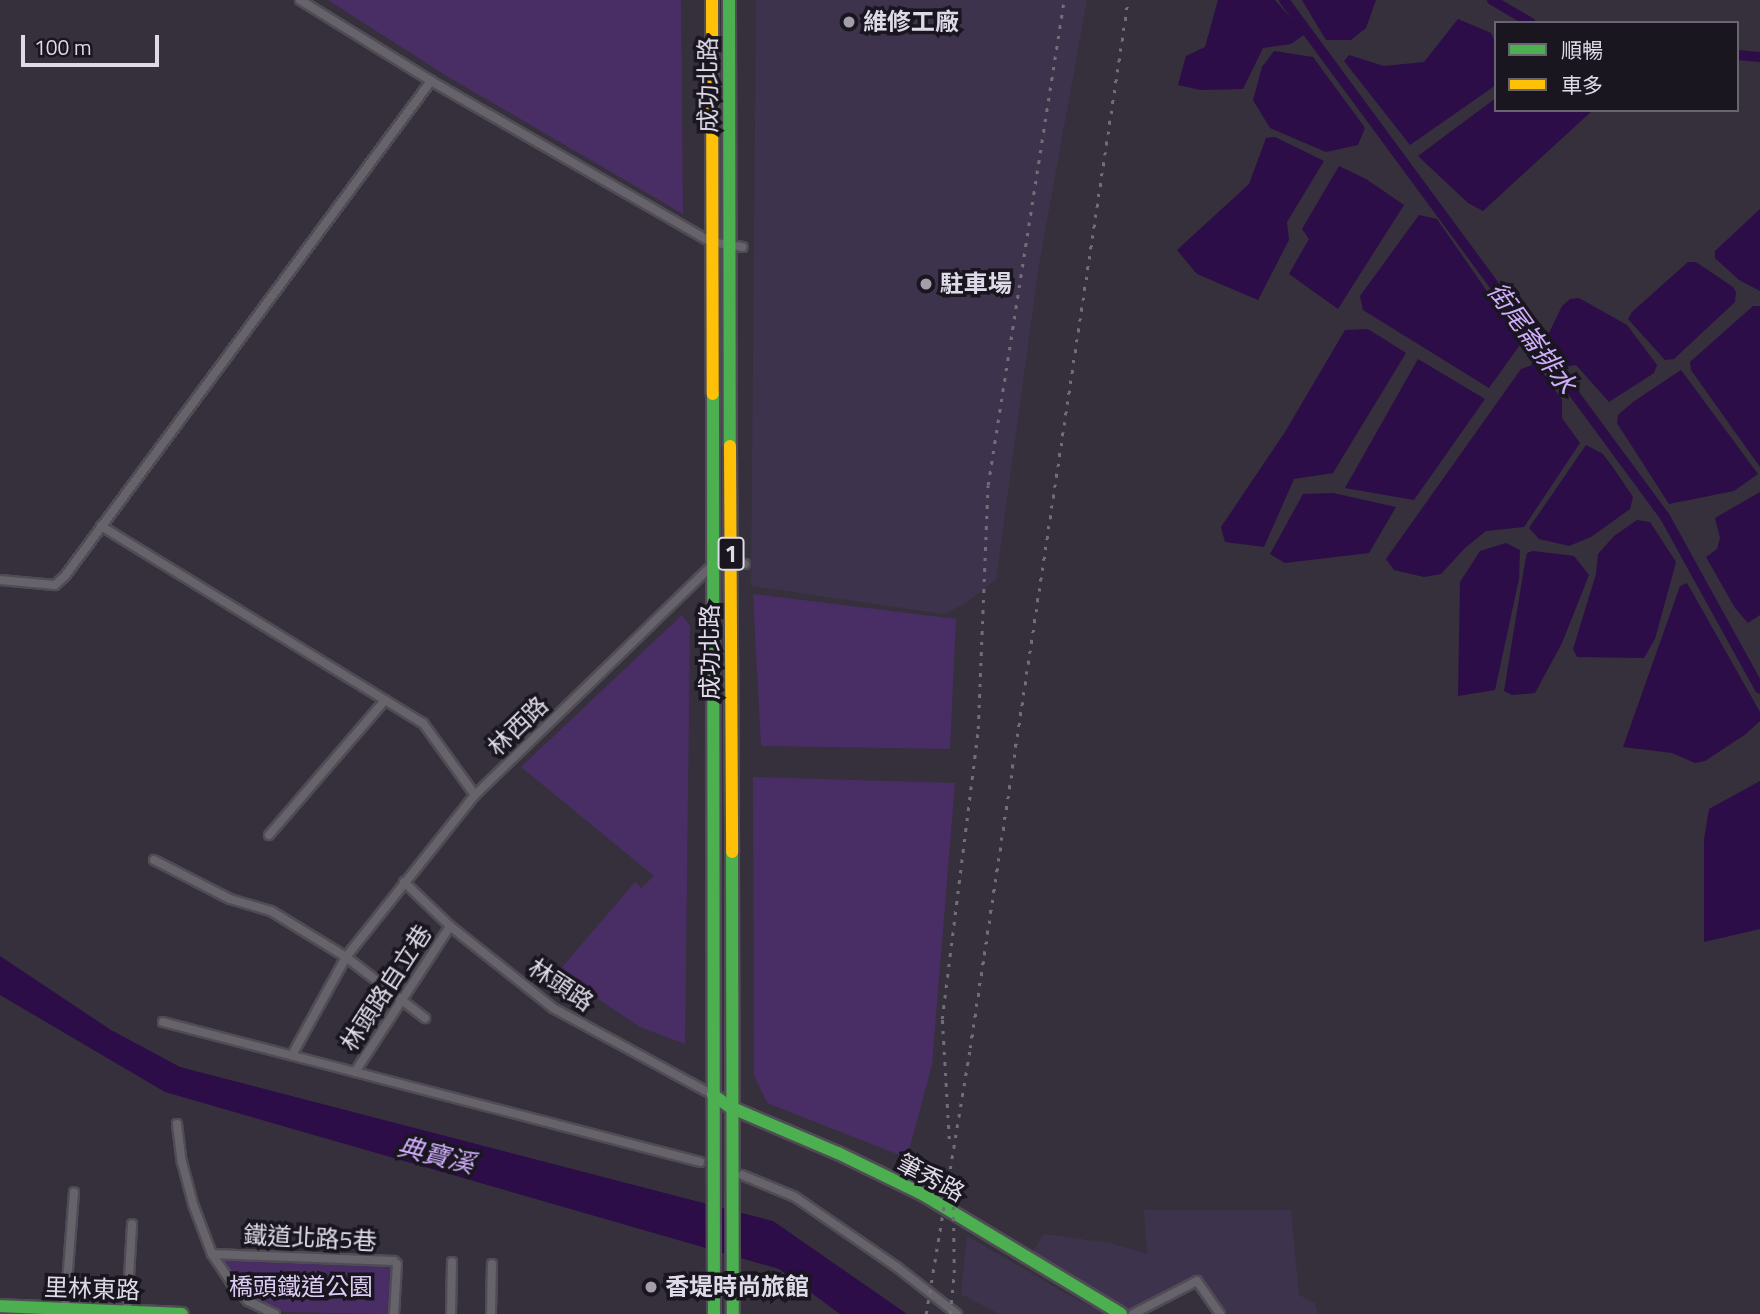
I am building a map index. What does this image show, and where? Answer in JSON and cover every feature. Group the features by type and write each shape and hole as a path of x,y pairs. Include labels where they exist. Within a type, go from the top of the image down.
{"main road":[{"name":"成功北路","path":"712,0 714,1314"},
{"name":"成功北路","path":"729,0 730,1107 737,1176"},
{"name":"筆秀路","path":"713,1095 730,1107 838,1153 924,1195 1121,1314"},
{"name":"1","path":"733,1314 737,1176"},
{"name":"里林東路","path":"0,1306 179,1314"}],"street":[{"path":"300,0 431,81 711,242 743,247"},
{"path":"0,580 55,585 65,576 431,81"},
{"path":"101,526 423,723 475,795"},
{"path":"714,563 745,564"},
{"name":"林西路","path":"292,1055 346,957 475,795 714,563"},
{"path":"269,835 385,700"},
{"path":"154,860 230,899 271,911 346,957 425,1018"},
{"name":"林頭路","path":"404,882 450,926 553,1008 713,1095"},
{"name":"林頭路自立巷","path":"355,1072 450,926"},
{"path":"163,1022 700,1162"},
{"path":"177,1124 182,1162 193,1205 212,1254 230,1281 248,1301 275,1314"},
{"path":"737,1176 795,1197 897,1267 957,1314"},
{"path":"65,1309 74,1192"},
{"path":"127,1312 132,1224"},
{"name":"鐵道北路5巷","path":"212,1254 394,1261 397,1264 394,1314"},
{"path":"451,1314 452,1262"},
{"path":"491,1314 492,1264"},
{"path":"1133,1314 1197,1281 1220,1314"}],"shaded area":[{"path":"756,0 1087,0 1039,265 996,580 964,604 944,614 751,586"},
{"path":"1144,1210 1291,1210 1299,1295 1315,1303 1318,1314 1223,1314 1199,1275 1131,1310 1032,1253 1044,1234 1110,1243 1147,1254"},
{"path":"967,1236 1107,1314 999,1314 961,1294"}],"green space":[{"path":"328,0 681,0 683,214 445,75"},
{"path":"753,594 956,619 950,749 761,746"},
{"path":"682,615 690,626 685,1044 640,1027 558,972 635,882 641,888 654,876 521,767"},
{"path":"753,777 955,783 932,1065 907,1158 767,1103 754,1075"},
{"name":"橋頭鐵道公園","path":"220,1257 391,1265 389,1314 282,1312 250,1297"}],"water":[{"path":"1218,0 1275,0 1305,34 1291,44 1263,48 1243,89 1200,90 1178,85 1186,56 1205,47"},
{"path":"1302,0 1376,0 1366,28 1351,40 1326,40"},
{"path":"1458,19 1491,33 1494,40 1494,86 1410,145 1344,61 1349,55 1384,66 1424,62"},
{"path":"1274,51 1313,57 1365,128 1358,145 1326,152 1270,128 1253,100 1262,67"},
{"path":"1494,99 1494,112 1591,112 1483,211 1468,203 1418,156"},
{"path":"1275,137 1324,161 1287,222 1289,240 1258,300 1197,274 1177,250 1249,184 1266,138"},
{"path":"1339,166 1366,179 1404,205 1338,309 1289,274 1309,239 1302,229"},
{"path":"1760,209 1760,291 1739,280 1715,258 1715,251"},
{"path":"1419,215 1437,219 1522,342 1489,388 1363,310 1360,296"},
{"path":"1688,262 1696,262 1733,287 1736,292 1735,302 1674,359 1665,360 1628,319 1632,312"},
{"path":"1579,298 1627,325 1657,365 1654,373 1609,402 1576,365 1565,367 1546,339 1562,306 1570,299"},
{"path":"1753,306 1760,306 1760,467 1691,370 1690,362"},
{"path":"1368,329 1406,353 1333,473 1294,479 1264,547 1225,542 1221,527 1285,432 1345,330"},
{"path":"1418,359 1485,399 1414,500 1345,488"},
{"path":"1532,365 1539,367 1562,400 1562,418 1580,443 1524,527 1486,531 1465,548 1441,574 1424,577 1394,570 1386,559 1521,369"},
{"path":"1681,370 1758,474 1734,491 1669,504 1617,423 1618,415 1633,402"},
{"path":"1586,445 1603,454 1612,466 1633,497 1630,509 1591,537 1569,546 1539,539 1529,528"},
{"path":"1760,492 1760,615 1748,623 1735,608 1706,557 1717,549 1720,538 1715,518"},
{"path":"1333,493 1396,507 1369,553 1285,563 1270,554 1303,494"},
{"path":"1637,520 1650,522 1676,562 1655,639 1644,658 1577,657 1573,649 1596,574 1598,554 1614,536"},
{"path":"1506,543 1520,550 1519,579 1495,690 1458,696 1460,582 1480,551"},
{"path":"1533,551 1574,556 1589,575 1562,643 1535,693 1512,695 1504,691 1525,562 1527,553"},
{"path":"1687,583 1760,712 1760,721 1746,734 1705,761 1695,763 1672,753 1623,747 1680,586"},
{"path":"1760,781 1760,929 1704,942 1704,839 1709,809"},
{"name":"典寶溪","path":"0,956 111,1030 180,1067 773,1221 907,1314 840,1314 779,1269 165,1092 0,995"}],"waterway":[{"name":"街尾崙排水","path":"1284,0 1665,517 1760,689"},
{"path":"1492,0 1528,21"},
{"path":"1739,55 1760,57"}],"railway":[{"path":"949,1139 942,1019 978,729 988,485 1064,0"},
{"path":"926,1314 970,1048 1128,0"},
{"path":"950,1314 954,1273 953,1185"}],"traffic: fast":[{"path":"729,0 730,446"},
{"path":"713,394 714,1314"},
{"path":"732,852 733,1314"},
{"path":"713,1095 730,1107 838,1153 924,1195 1121,1314"},
{"path":"0,1306 182,1314"}],"traffic: slow":[{"path":"712,0 713,394"},
{"path":"730,446 732,852"}],"place":[{"name":"維修工廠","path":"849,22"},
{"name":"駐車場","path":"926,284"},
{"name":"香堤時尚旅館","path":"651,1287"}]}
